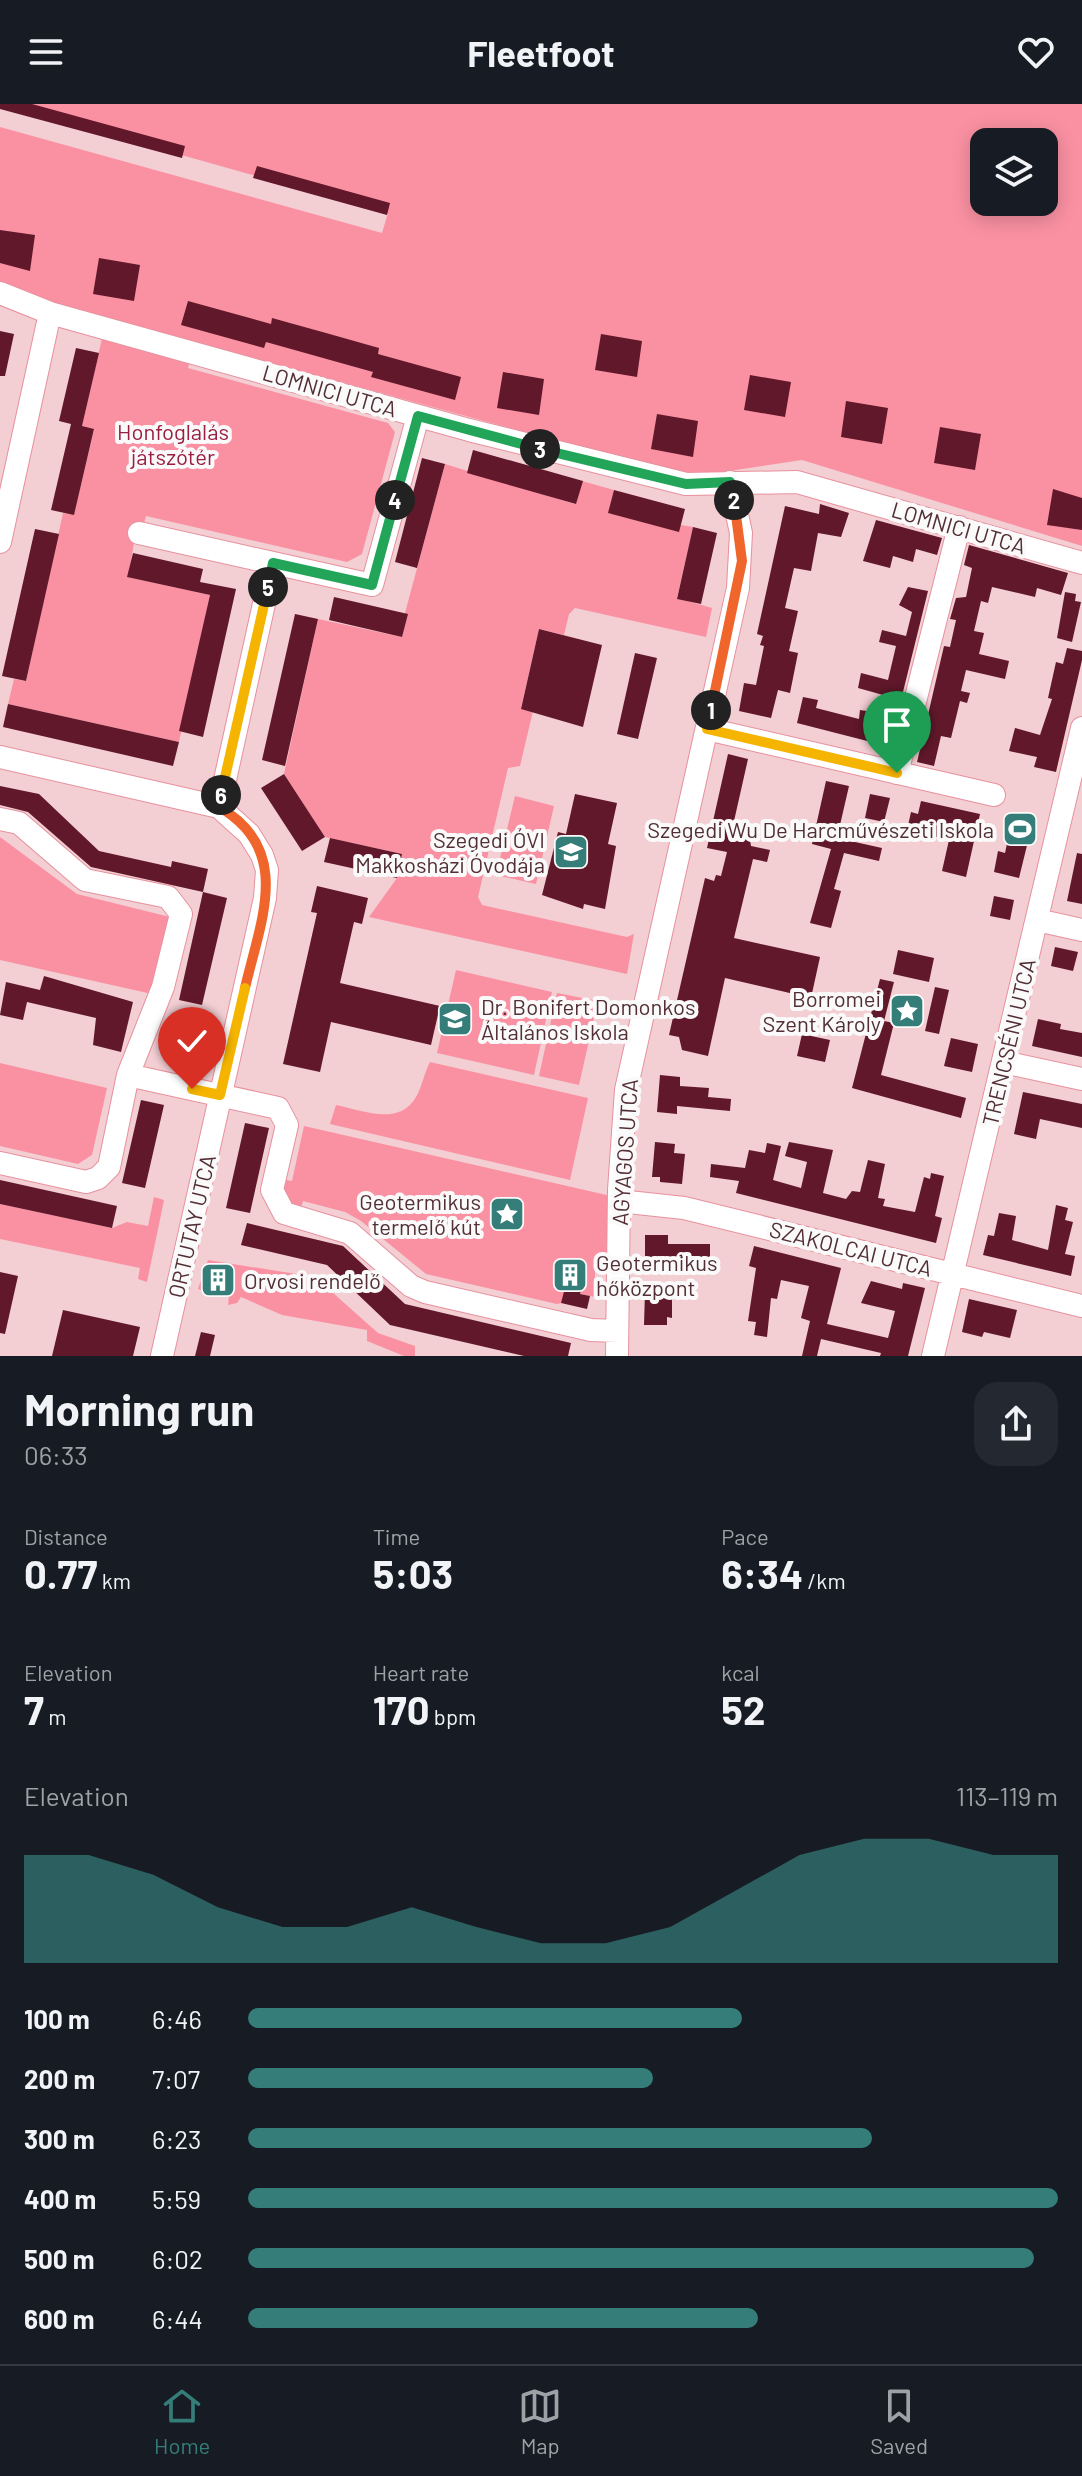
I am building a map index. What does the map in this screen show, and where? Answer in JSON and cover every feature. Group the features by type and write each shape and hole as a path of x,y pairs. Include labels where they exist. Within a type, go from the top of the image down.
{"street":[{"name":"LOMNICI UTCA","path":"0,293 50,313 418,416 686,484 797,482 1082,563"},
{"path":"0,542 50,313"},
{"path":"139,533 372,585 418,416"},
{"name":"AGYAGOS UTCA","path":"617,1356 623,1116 636,1035 707,729 742,561 741,533 730,482"},
{"path":"897,773 959,527"},
{"path":"219,807 273,563"},
{"name":"TRENCSÉNI UTCA","path":"933,1356 1037,920 1077,771 1082,728"},
{"path":"707,729 994,795"},
{"name":"ORTUTAY UTCA","path":"0,757 219,807 231,814 249,834 267,870 265,898 162,1356"},
{"path":"0,819 19,823 85,880 168,897 181,914 163,987 128,1075 109,1167 98,1178 86,1182 0,1163"},
{"path":"1037,920 1082,930"},
{"path":"1003,1062 1082,1079"},
{"path":"128,1075 278,1108 287,1125 272,1190 284,1213 350,1233 401,1278 425,1292 591,1330 617,1331"},
{"name":"SZAKOLCAI UTCA","path":"619,1201 684,1208 954,1272 1082,1306"}],"green space":[{"path":"0,104 1082,104 1082,546 802,460 690,477 68,308 0,284 0,127 382,233 388,213"},
{"name":"Honfoglalás játszótér","path":"103,334 191,358 188,368 388,423 395,432 362,554 347,562 146,516 143,527 137,526 128,577 210,595 179,742 8,704 14,679 26,681 63,513 74,514 94,430 82,426"},
{"path":"445,464 575,504 582,481 614,490 609,513 693,527 677,598 712,608 706,637 575,608 569,614 564,635 539,629 521,708 533,711 520,766 508,768 478,897 482,905 627,937 634,934 627,974 369,917 397,878 402,854 325,837 284,774 318,619 402,637 405,613"},
{"path":"515,796 554,806 536,884 496,875"},
{"path":"0,837 77,894 170,917 152,994 0,960"},
{"path":"456,970 552,992 534,1075 437,1053"},
{"path":"557,993 598,1001 579,1085 539,1076"},
{"path":"430,1062 588,1098 570,1180 330,1124 336,1105 368,1113 400,1112 416,1097"},
{"path":"0,1063 107,1088 92,1155 78,1164 0,1146"},
{"path":"304,1126 611,1196 609,1264 595,1264 595,1297 565,1291 561,1303 557,1304 426,1274 361,1221 345,1212 303,1201 300,1211 283,1198 281,1179 292,1181"},
{"path":"154,1197 164,1200 147,1282 138,1279 140,1268 0,1239 0,1204 112,1228 127,1222 148,1226"},
{"path":"208,1260 315,1277 378,1333 415,1346 415,1356 404,1356 367,1341 367,1330 282,1315 241,1297 237,1303 228,1305 232,1269 214,1265 208,1292 198,1289"}],"building":[{"path":"0,104 32,104 185,146 182,158 0,109"},
{"path":"257,166 390,203 387,215 253,178"},
{"path":"0,230 35,235 30,271 0,263"},
{"path":"99,258 140,265 134,301 93,294"},
{"path":"188,301 271,324 272,318 326,333 379,348 378,354 461,377 455,400 371,377 373,372 266,342 264,348 181,325"},
{"path":"0,331 14,334 5,376 0,376"},
{"path":"601,334 642,341 637,377 595,370"},
{"path":"76,348 99,353 82,426 94,429 74,515 51,510 71,424 59,421"},
{"path":"503,372 544,379 539,415 497,408"},
{"path":"750,375 791,382 785,417 744,410"},
{"path":"846,401 888,408 882,444 841,437"},
{"path":"657,414 698,421 693,457 651,449"},
{"path":"940,427 981,434 975,470 934,463"},
{"path":"473,450 583,481 576,504 467,473"},
{"path":"422,458 445,464 417,568 395,562"},
{"path":"1053,489 1082,498 1082,530 1047,525"},
{"path":"614,490 685,509 679,532 608,513"},
{"path":"820,504 849,513 841,537 818,533 811,571 794,568 785,608 798,611 789,651 798,653 790,693 778,690 771,718 739,711 744,683 756,685 764,646 760,645 763,636 757,634 785,506 819,514"},
{"path":"876,520 942,538 937,555 916,549 913,562 893,556 890,568 863,561"},
{"path":"693,527 717,533 701,604 677,599"},
{"path":"35,529 59,534 26,681 2,676"},
{"path":"969,545 1068,573 1061,595 1037,588 1035,597 992,587 988,603 981,601 974,631 984,633 979,654 1009,661 1005,679 966,670 961,691 970,693 967,703 960,701 951,738 941,736 934,766 917,762 944,646 950,647 956,620 950,619 956,598 966,597 972,568 964,565"},
{"path":"133,553 203,569 200,582 236,589 203,737 179,731 210,595 127,577"},
{"path":"908,587 928,591 901,700 858,688 861,673 888,680 896,646 879,642 882,630 906,636 912,612 899,605"},
{"path":"1065,592 1076,594 1075,601 1081,602 1072,642 1057,638"},
{"path":"334,597 408,614 402,637 329,620"},
{"path":"295,614 318,619 285,766 262,760"},
{"path":"539,629 602,645 583,727 521,709"},
{"path":"1067,648 1082,651 1082,660 1056,772 1034,767 1037,757 1009,751 1015,728 1040,735 1052,699 1048,698 1056,662 1063,664"},
{"path":"635,653 657,658 638,739 617,734"},
{"path":"803,697 818,700 816,708 859,719 860,710 880,713 875,743 797,723"},
{"path":"8,704 179,742 173,766 3,727"},
{"path":"728,754 748,759 732,830 749,834 751,846 770,850 767,862 753,859 734,938 820,957 811,998 725,978 708,1056 682,1050 679,1037 669,1035 705,878 714,881 716,875 721,876 727,852 707,848"},
{"path":"284,774 325,837 302,851 261,788"},
{"path":"826,781 849,786 837,838 882,848 879,861 844,853 834,889 841,891 831,928 810,923 831,849 812,844"},
{"path":"0,786 39,794 99,851 171,867 172,861 208,869 203,892 91,867 28,812 0,805"},
{"path":"575,794 617,803 608,844 616,846 605,909 584,904 583,909 542,895 558,832 566,834"},
{"path":"870,794 890,798 884,822 865,818"},
{"path":"921,801 980,814 966,877 942,871 949,840 907,830 911,812 918,814"},
{"path":"1012,820 1032,825 1019,878 994,872 998,851 1005,853"},
{"path":"330,838 402,854 397,878 324,862"},
{"path":"1077,853 1082,854 1082,904 1067,901"},
{"path":"317,886 368,898 362,924 354,922 340,983 440,1006 431,1045 331,1022 320,1072 283,1064 317,913 311,912"},
{"path":"203,892 227,898 202,1005 179,1000"},
{"path":"994,896 1014,900 1010,920 990,916"},
{"path":"1055,947 1078,952 1073,971 1051,966"},
{"path":"898,950 934,958 929,982 893,974"},
{"path":"44,976 133,1002 121,1052 93,1045 96,1018 27,1002 23,1020 0,1015 6,982 40,990"},
{"path":"880,979 894,982 884,1021 894,1023 881,1075 966,1098 961,1118 852,1088"},
{"path":"935,987 949,990 939,1034 925,1031"},
{"path":"1038,1019 1061,1024 1060,1029 1082,1033 1082,1057 1032,1046"},
{"path":"802,1034 830,1040 825,1062 797,1056"},
{"path":"951,1038 978,1044 972,1072 944,1066"},
{"path":"660,1075 680,1077 680,1086 709,1088 708,1097 731,1099 730,1111 677,1106 677,1114 657,1112"},
{"path":"1023,1092 1082,1104 1082,1128 1040,1119 1036,1139 1014,1134"},
{"path":"141,1100 164,1105 145,1188 122,1183"},
{"path":"245,1123 269,1128 250,1213 226,1208"},
{"path":"655,1142 675,1144 674,1153 685,1154 682,1184 660,1182 660,1177 652,1177"},
{"path":"789,1142 833,1150 823,1193 846,1199 852,1191 860,1192 868,1160 885,1164 878,1198 885,1199 883,1206 915,1212 924,1177 930,1179 931,1173 944,1176 935,1216 942,1218 936,1243 736,1193 739,1181 710,1177 711,1164 745,1168 749,1150 765,1153 767,1143 781,1146 773,1180 801,1188 807,1162 785,1156"},
{"path":"0,1180 117,1206 112,1228 0,1204"},
{"path":"1056,1205 1068,1208 1065,1220 1073,1222 1065,1254 1075,1256 1071,1276 983,1255 988,1235 994,1236 999,1213 1016,1216 1012,1240 1048,1250"},
{"path":"247,1223 343,1246 405,1304 571,1343 568,1356 524,1356 390,1325 327,1265 241,1245"},
{"path":"645,1235 668,1235 668,1244 710,1244 710,1258 667,1261 667,1269 645,1269"},
{"path":"754,1246 841,1268 827,1324 888,1338 895,1311 861,1303 871,1281 902,1289 903,1283 925,1288 908,1356 880,1356 881,1353 821,1339 817,1356 802,1356 810,1321 801,1318 809,1286 781,1280 777,1299 771,1298 767,1337 754,1335 756,1322 748,1321 756,1268 749,1266"},
{"path":"559,1263 585,1269 580,1294 590,1296 587,1309 561,1303 566,1284 555,1281"},
{"name":"Orvosi rendelő","path":"214,1265 229,1268 223,1296 208,1292"},
{"path":"0,1272 18,1276 5,1334 0,1333"},
{"path":"645,1291 667,1292 667,1298 672,1298 672,1318 667,1317 667,1325 644,1325"},
{"path":"969,1299 1017,1310 1010,1338 984,1332 982,1337 962,1332"},
{"path":"63,1310 140,1327 133,1356 52,1356"},
{"path":"201,1332 215,1335 210,1356 195,1356"}],"place":[{"name":"Szegedi Wu De Harcművészeti Iskola","path":"1020,829"},
{"name":"Szegedi ÓVI Makkosházi Óvodája","path":"571,852"},
{"name":"Borromei Szent Károly","path":"907,1011"},
{"name":"Dr. Bonifert Domonkos Általános Iskola","path":"455,1019"},
{"name":"Geotermikus termelő kút","path":"507,1214"},
{"name":"Geotermikus hőközpont","path":"570,1275"},
{"name":"Orvosi rendelő","path":"218,1280"}],"route":[{"path":"192,1089 220,1095 265,898 267,870 262,855 249,834 231,814 219,807 273,563 372,585 418,416 686,484 730,482 741,533 742,561 707,729 897,773"}]}
